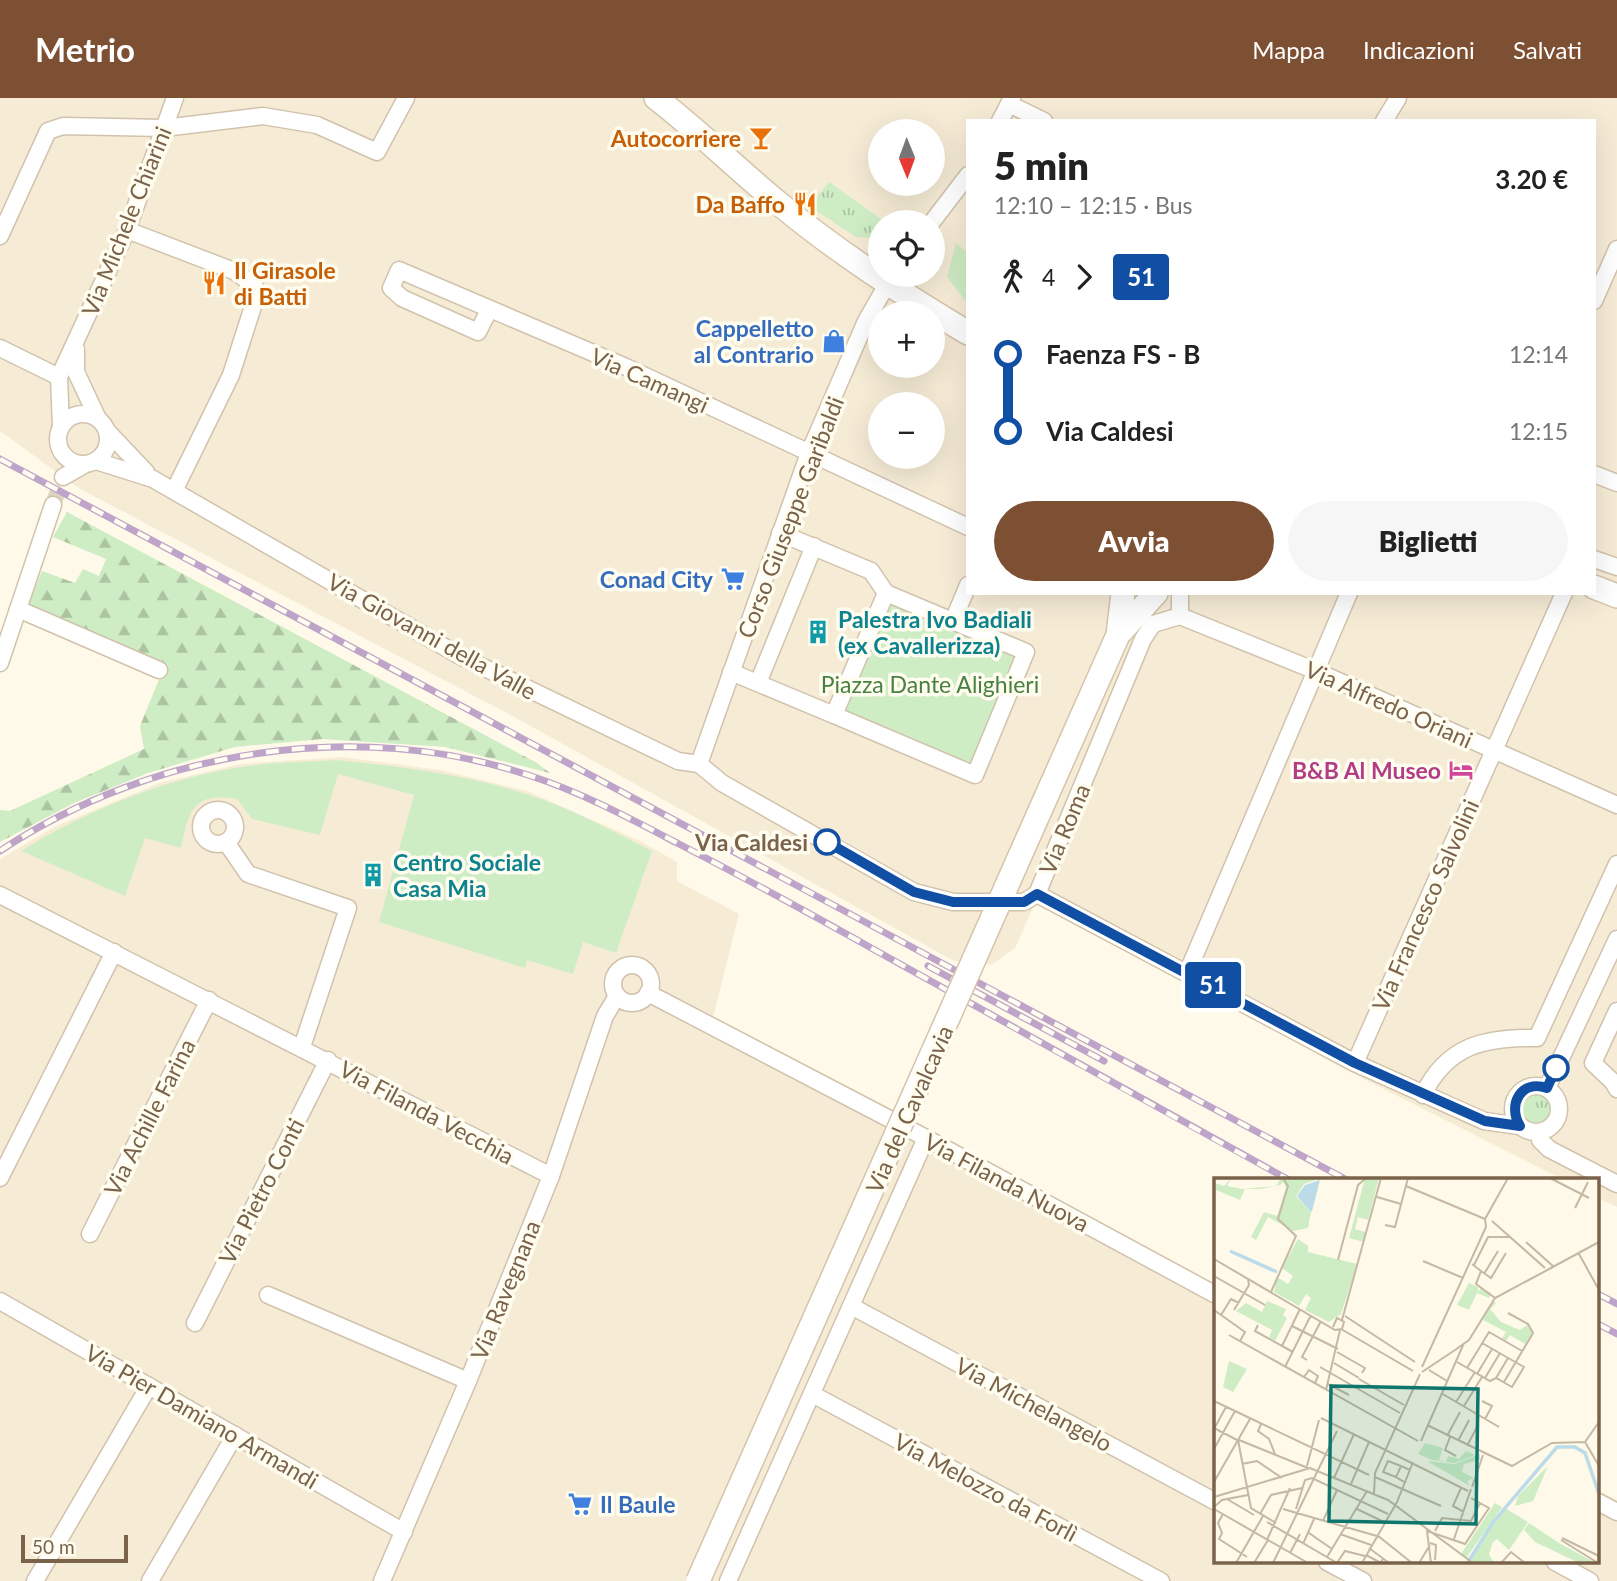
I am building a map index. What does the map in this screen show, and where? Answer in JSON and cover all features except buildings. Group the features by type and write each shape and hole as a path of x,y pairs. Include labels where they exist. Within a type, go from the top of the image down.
{"main road":[{"path":"656,98 690,124 782,206 868,264"},
{"path":"902,287 966,331"},
{"path":"1596,588 1617,596"},
{"name":"Via del Cavalcavia","path":"1118,635 1122,595"},
{"name":"Via del Cavalcavia","path":"698,1581 1118,635 1154,595"}],"street":[{"name":"Via Michele Chiarini","path":"59,377 127,230 175,98"},
{"path":"0,236 48,131 63,126 164,128 263,116 317,125 377,152 406,98"},
{"path":"1385,119 1398,98"},
{"path":"1001,119 1010,101 1041,119"},
{"path":"942,210 966,182"},
{"path":"127,230 234,271 255,286 256,297 231,375 174,491"},
{"path":"1596,296 1617,249"},
{"name":"Via Camangi","path":"489,310 478,332 402,298 391,288 399,270 625,367 809,453"},
{"name":"Corso Giuseppe Garibaldi","path":"699,764 809,453 866,321 885,287"},
{"name":"Via Michele Chiarini","path":"77,343 76,372 103,425"},
{"path":"0,348 59,377 61,427 58,443 65,457 63,477 90,463 107,448 103,425 82,414 66,421 61,427"},
{"name":"Via Giovanni della Valle","path":"103,425 153,479"},
{"path":"809,453 966,526"},
{"path":"65,457 90,463"},
{"name":"Via Giovanni della Valle","path":"90,463 153,479 460,656 678,761 699,764"},
{"path":"1596,475 1617,484"},
{"path":"0,663 53,505"},
{"path":"731,672 975,775 1026,652 887,593 871,571 780,533"},
{"name":"Corso Giuseppe Garibaldi","path":"758,683 814,546"},
{"path":"1596,560 1617,567"},
{"path":"953,621 966,590"},
{"path":"834,715 887,593"},
{"path":"1180,595 1180,616"},
{"path":"1188,971 1348,595"},
{"name":"Via Francesco Salvolini","path":"1355,1063 1563,595"},
{"path":"18,609 159,670"},
{"name":"Via Alfredo Oriani","path":"1180,616 1317,671 1617,805"},
{"name":"Via Roma","path":"1180,616 1153,624 1143,639 1037,894 1188,971 1355,1063 1485,1121 1520,1126"},
{"path":"699,764 722,783 914,892 953,902 1024,902 1037,894"},
{"path":"226,842 248,874 348,908 302,1047"},
{"path":"1423,1095 1433,1074 1453,1054 1487,1041 1537,1038 1617,864"},
{"name":"Via Filanda Vecchia","path":"0,895 551,1176"},
{"path":"1546,1089 1617,939"},
{"path":"0,1178 114,952"},
{"name":"Via Ravegnana","path":"382,1581 468,1381 551,1176 605,1016 617,996 613,984 617,972 633,965 648,975 648,993"},
{"path":"617,996 633,1003 648,993"},
{"name":"Via Filanda Nuova","path":"648,993 926,1138 1214,1294"},
{"name":"Via Achille Farina","path":"90,1234 209,1000"},
{"path":"1617,1011 1593,1063 1614,1082 1617,1089"},
{"name":"Via Pietro Conti","path":"195,1323 328,1060"},
{"path":"1528,1087 1546,1089 1558,1101 1559,1114 1552,1126 1540,1132 1528,1132 1520,1126 1514,1112 1516,1099 1528,1087"},
{"path":"1540,1132 1540,1140 1549,1149 1617,1184"},
{"name":"Via del Cavalcavia","path":"729,1581 926,1138"},
{"path":"268,1294 468,1381"},
{"name":"Via Pier Damiano Armandi","path":"0,1301 404,1532"},
{"name":"Via Michelangelo","path":"851,1306 1214,1501"},
{"path":"35,1581 149,1386"},
{"name":"Via Melozzo da Forlì","path":"812,1394 1161,1581"},
{"path":"150,1581 235,1435"},
{"path":"1600,1503 1617,1512"},
{"path":"1331,1564 1363,1581"},
{"path":"1559,1564 1590,1581"}],"shaded area":[{"path":"0,98 1617,98 1617,1207 1600,1199 1600,1178 1560,1178 1344,1069 1041,904 1033,908 1015,948 991,965 954,961 518,719 80,489 0,431"},
{"path":"342,757 440,770 527,791 640,841 677,862 677,881 739,914 713,1018 1214,1283 1214,1564 1600,1564 1600,1491 1617,1500 1617,1581 0,1581 0,859 54,827 159,783 241,764"}],"green space":[{"path":"829,182 868,210 868,238 856,237 809,206"},
{"path":"956,243 966,251 966,301 947,277"},
{"path":"67,512 537,763 550,773 445,747 322,739 235,747 148,773 74,803 0,842 0,810 10,811 144,749 140,726 164,667 28,605 42,571 75,583 83,569 99,576 106,559 53,537"},
{"name":"Piazza Dante Alighieri","path":"889,599 1020,654 971,770 840,715"},
{"path":"337,760 442,774 519,792 571,811 652,851 616,953 583,942 573,974 527,960 525,968 379,922 414,795 338,774 320,835 252,819 237,799 211,798 202,801 191,814 181,848 145,838 125,896 21,851 99,810 183,779 253,765"},
{"path":"1536,1092 1548,1097 1553,1109 1548,1121 1536,1126 1524,1121 1519,1109 1524,1097"}],"tunnel":[{"path":"53,505 63,477"}],"railway":[{"path":"0,459 1343,1178"},
{"path":"0,851 59,816 123,788 189,767 257,754 327,747 396,749 464,758 550,783 643,825 801,909 1285,1178"},
{"path":"928,966 1104,1061"},
{"path":"1600,1295 1617,1304"},
{"path":"1600,1325 1617,1334"}],"bus line":[{"name":"51","path":"827,842 914,892 953,902 1024,902 1037,894 1188,971 1355,1063 1485,1121 1520,1126 1514,1108 1519,1094 1528,1087 1539,1085 1547,1088 1556,1068"}],"place":[{"name":"Autocorriere","path":"761,138"},
{"name":"Da Baffo","path":"805,204"},
{"name":"Il Girasole di Batti","path":"214,283"},
{"name":"Cappelletto al Contrario","path":"834,341"},
{"name":"Conad City","path":"733,579"},
{"name":"Palestra Ivo Badiali (ex Cavallerizza)","path":"818,632"},
{"name":"B&B Al Museo","path":"1461,770"},
{"name":"Via Caldesi","path":"827,842"},
{"name":"Centro Sociale Casa Mia","path":"373,875"},
{"name":"Il Baule","path":"580,1504"}]}
